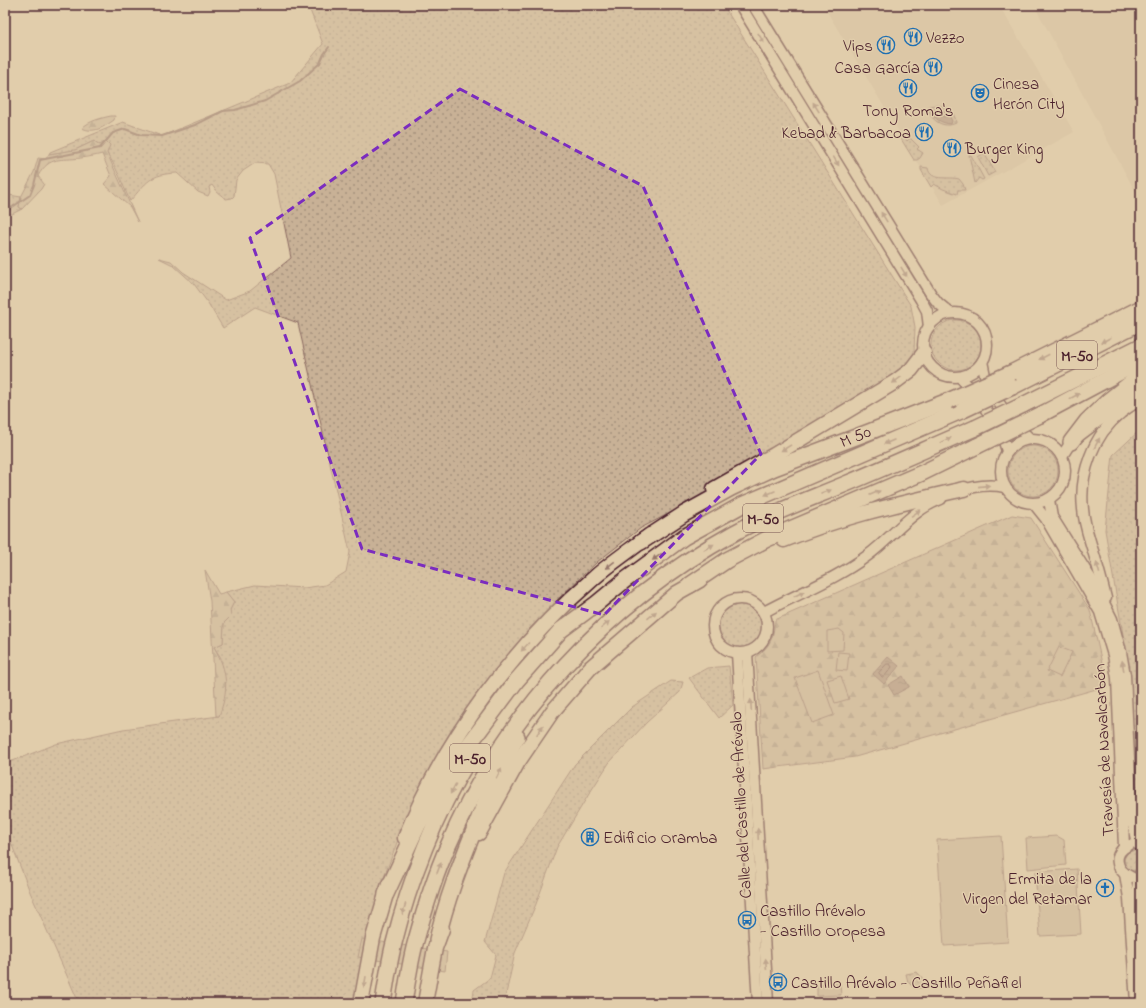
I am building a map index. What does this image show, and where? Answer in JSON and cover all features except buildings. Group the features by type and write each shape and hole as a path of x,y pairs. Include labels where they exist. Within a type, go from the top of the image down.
{"highway":[{"path":"641,542 684,514 731,488 774,468 948,401 1013,380 1141,308"},
{"name":"M 50","path":"596,604 624,581 684,537 742,505 964,410 1013,380 1141,322"},
{"name":"M-50","path":"404,1003 414,945 432,887 466,806 498,751 524,714 553,678 605,624 659,580 701,552 735,532 770,515 975,428 1141,346"},
{"path":"361,1003 368,961 394,865 412,822 432,779 471,716 506,669 551,618 595,577 695,500 774,455 895,382 911,370 924,353"},
{"path":"436,944 477,836 518,762 552,712 590,668 660,607 727,560 767,539 922,473 1040,415 1141,360"},
{"path":"1072,442 1087,421 1108,401 1141,375"},
{"path":"690,585 769,546 814,528 859,514 964,489"},
{"path":"386,894 418,825 436,792 459,758 517,680 561,630 596,604"},
{"name":"M-50","path":"383,1003 394,941 412,881 431,834 467,762 489,728 521,684 559,640 596,604"},
{"path":"425,1003 430,970 444,913 457,872 485,803 511,747 530,716 557,683 577,652"}],"street":[{"path":"740,5 921,300 927,311 929,326"},
{"path":"753,5 931,294 938,303 950,313"},
{"path":"950,313 960,313 969,316 978,322 984,330 987,339 986,355 982,362 973,372 960,377 945,375 938,372 932,367 924,353 924,339 929,326 938,318 950,313"},
{"path":"982,362 990,388 1013,422 1030,439"},
{"path":"960,377 974,393 1000,429 1007,451"},
{"path":"1062,456 1072,442 1141,388"},
{"path":"1112,619 1086,529 1083,510 1084,475 1098,440 1108,426 1120,414 1141,399"},
{"path":"1030,439 1046,442 1055,448 1062,456 1065,465 1065,476 1057,494 1049,500 1034,504 1017,499 1010,494 1005,487 1001,471 1002,463 1007,451 1017,443 1030,439"},
{"path":"764,612 837,574 867,556 909,518 935,501 964,489 988,485 1005,487"},
{"name":"Travesía de Navalcarbón","path":"1049,500 1052,517 1096,587 1112,619 1121,652 1125,675 1132,821 1139,845 1128,845 1124,847 1119,854 1117,859 1119,868 1125,874"},
{"name":"Travesía de Navalcarbón","path":"1034,504 1046,519 1100,612 1113,655 1117,678 1124,847"},
{"path":"735,599 752,601 764,612 768,629 766,637 755,649 742,652 729,650 722,646 716,639 713,626 716,614 720,607 727,602 735,599"},
{"name":"Calle del Castillo de Arévalo","path":"742,652 758,1003"},
{"name":"Calle del Castillo de Arévalo","path":"742,652 768,1003"},
{"path":"1125,874 1132,877 1140,876 1136,898 1141,970"},
{"path":"1125,874 1129,898 1136,1003"}],"highlighted area":[{"path":"460,89 643,186 761,454 604,615 362,549 250,238"}],"shaded area":[{"path":"823,5 999,5 1074,132 943,205"},
{"path":"1034,5 1141,5 1141,202"}],"green space":[{"path":"308,5 723,5 911,306 915,327 914,353 918,362 695,500 641,528 597,562 530,628 489,680 399,837 383,880 363,958 354,1003 322,1003 320,1000 313,1000 308,1003 282,1003 276,1000 262,1003 79,1003 30,892 5,827 5,764 56,744 123,729 219,716 221,658 214,647 223,643 224,622 230,616 230,610 234,602 226,592 255,585 304,588 325,585 346,572 350,552 298,323 255,307 223,328 208,303 194,284 173,265 159,258 171,261 183,272 226,300 250,291 291,258 274,174 268,164 255,163 243,171 236,180 234,196 232,198 226,199 217,192 212,185 209,187 210,192 208,196 198,192 177,173 155,177 145,184 130,201 111,159 94,141 75,150 49,154 50,152 123,122 162,136 290,83 323,44"},
{"path":"936,105 950,111 956,119 956,123 947,125 935,121 928,110 929,106"},
{"path":"115,116 114,120 99,129 86,130 82,128 99,119"},
{"path":"902,136 905,137 907,141 910,138 919,147 917,149 923,153 920,158 914,160 901,139"},
{"path":"94,141 100,145 106,141 110,145 107,153 138,222 130,207 104,184 111,176 102,154 81,158 56,160 47,165 42,169 38,176 44,184 41,189 22,209 19,207 21,197 34,172 38,158 46,159 49,154 75,150"},
{"path":"984,153 995,172 988,176 978,157"},
{"path":"969,155 971,155 984,179 982,180 979,178 975,183"},
{"path":"921,167 928,168 929,172 936,177 959,179 965,190 958,190 957,194 934,184 931,187 921,170"},
{"path":"5,192 9,195 21,197 19,207 22,209 12,214 5,214"},
{"path":"956,320 965,322 974,327 979,336 981,345 979,354 974,363 965,368 956,370 947,368 938,363 933,354 931,345 933,336 938,327 947,322"},
{"path":"1141,429 1141,834 1137,823 1125,646 1105,530 1113,455"},
{"path":"1033,446 1042,448 1051,453 1056,462 1058,471 1056,480 1051,489 1042,494 1033,496 1024,494 1015,489 1010,480 1008,471 1010,462 1015,453 1024,448"},
{"path":"1012,515 1031,518 1090,610 1107,686 855,757 763,769 756,657 768,645 772,637 775,620"},
{"path":"205,570 219,594 226,592 234,602 230,610 231,616 224,623 223,643 214,647 222,664 226,681 226,689 219,716 216,716 210,601"},
{"path":"740,602 749,604 757,609 762,617 764,626 762,635 757,643 749,648 740,650 731,648 723,643 718,635 716,626 718,617 723,609 731,604"},
{"path":"839,629 844,633 843,650 827,651 827,631"},
{"path":"1059,647 1072,652 1060,677 1047,671"},
{"path":"838,652 849,653 847,671 836,670"},
{"path":"729,666 733,705 719,718 689,678 707,668"},
{"path":"818,670 834,715 812,723 795,678"},
{"path":"841,676 849,699 835,703 827,680"},
{"path":"671,681 683,682 680,692 646,723 609,763 557,847 536,904 515,953 504,1003 472,1003 474,990 490,978 496,955 485,942 504,873 575,764 632,707"},
{"path":"1001,836 1008,942 944,946 937,840"},
{"path":"1057,836 1064,840 1066,865 1028,869 1026,838"},
{"path":"1136,850 1141,853 1141,868 1133,870 1126,867 1124,859 1128,852"},
{"path":"1077,869 1081,934 1040,936 1035,872"},
{"path":"362,939 447,952 445,971 358,957"},
{"path":"917,972 923,979 926,988 914,988 908,982 906,974"},
{"path":"840,984 841,995 817,996 817,985"}],"water":[{"path":"932,108 942,110 947,113 952,121 951,124 941,122 936,118 930,110"},
{"path":"888,657 899,666 884,684 873,674"},
{"path":"903,676 909,687 894,695 888,685"}],"waterway":[{"path":"5,204 11,208 30,195 40,160 100,148 113,133 125,129 141,135 162,136 195,125 223,111 235,110 265,101 300,81 320,63 329,47"}],"place":[{"name":"Vezzo","path":"913,37"},
{"name":"Vips","path":"886,45"},
{"name":"Casa García","path":"933,67"},
{"name":"Tony Roma's","path":"908,88"},
{"name":"Cinesa Herón City","path":"980,93"},
{"name":"Kebad & Barbacoa","path":"924,132"},
{"name":"Burger King","path":"952,148"},
{"name":"Edificio Oramba","path":"590,837"},
{"name":"Ermita de la Virgen del Retamar","path":"1105,888"},
{"name":"Castillo Arévalo - Castillo Oropesa","path":"747,920"},
{"name":"Castillo Arévalo - Castillo Peñafiel","path":"778,982"}]}
